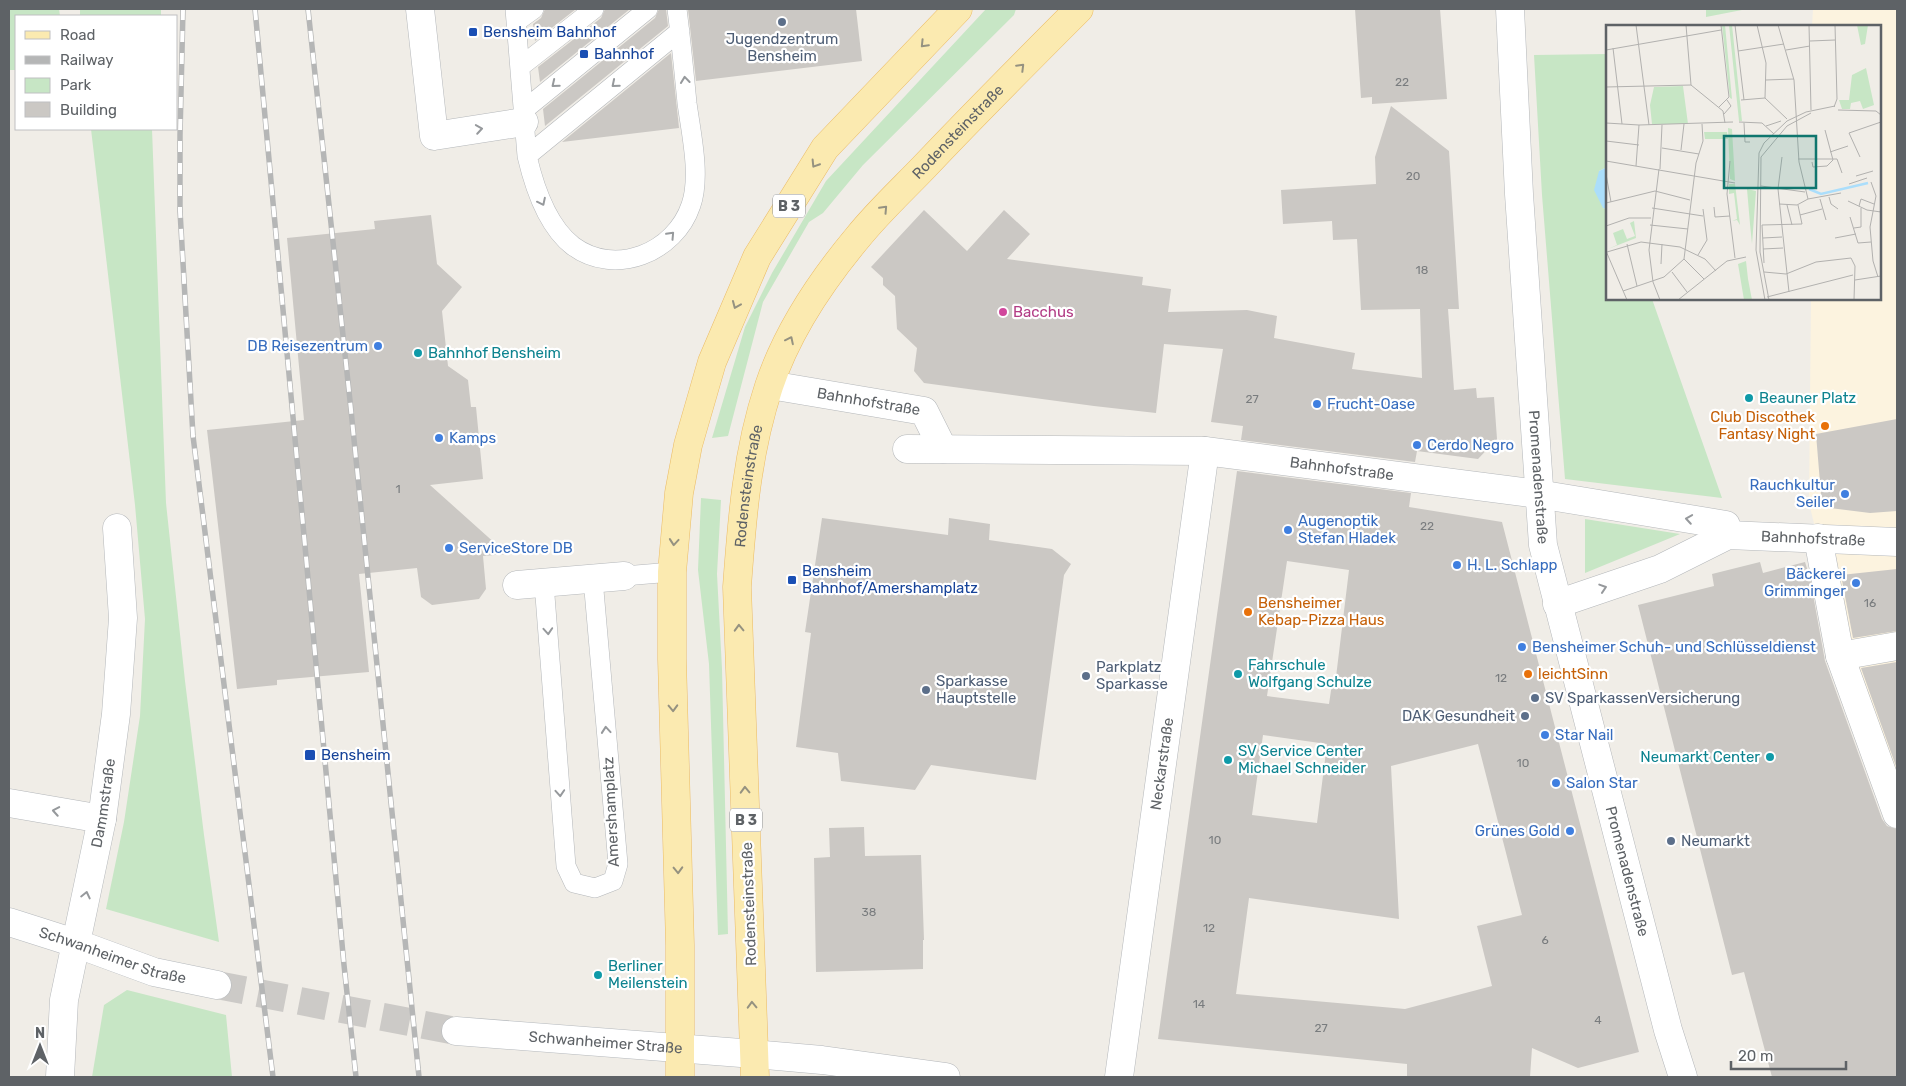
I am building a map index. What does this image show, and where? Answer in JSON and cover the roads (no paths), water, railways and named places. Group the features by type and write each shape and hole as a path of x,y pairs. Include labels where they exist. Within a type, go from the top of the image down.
{"main road":[{"name":"B 3","path":"680,1077 672,572 679,493 688,445 712,362 757,257 825,148 958,9"},
{"name":"Rodensteinstraße","path":"754,1065 737,587 746,485 753,440 770,384 791,337 814,298 858,237 972,116 1079,9"}],"street":[{"path":"420,9 434,136 524,116"},
{"name":"Promenadenstraße","path":"1510,9 1519,194 1538,494 1543,545 1668,1030 1683,1077"},
{"name":"Bahnhofstraße","path":"770,384 924,411 943,450"},
{"name":"Bahnhofstraße","path":"907,450 1205,451 1538,494 1726,525 1728,535"},
{"name":"Neckarstraße","path":"1119,1077 1205,451"},
{"name":"Dammstraße","path":"60,1077 64,1000 102,819 116,714 123,618 117,528"},
{"name":"Bahnhofstraße","path":"1557,604 1660,568 1728,535 1897,542"},
{"path":"1818,538 1840,656 1897,814"},
{"name":"Amershamplatz","path":"531,584 624,576"},
{"path":"1840,656 1897,646"},
{"path":"9,803 102,819"},
{"name":"Schwanheimer Straße","path":"9,922 75,943 154,972 217,985"},
{"name":"Schwanheimer Straße","path":"456,1031 681,1047 754,1065 822,1060 946,1077"}],"lane":[{"path":"534,9 516,16 527,156 541,202 556,226 572,245 589,255 623,260 639,257 655,250 671,237 684,220 691,206 695,186 694,151 677,9"},
{"path":"520,68 594,9"},
{"path":"524,116 648,9"},
{"path":"527,156 680,30"},
{"name":"Amershamplatz","path":"624,576 672,572"},
{"name":"Amershamplatz","path":"531,584 566,866 574,883 595,888 613,881 618,864 593,579"}],"water":[{"path":"1606,168 1606,209 1603,208 1594,190 1599,171"}],"tunnel":[{"path":"217,985 456,1031"}],"railway":[{"path":"183,9 180,211 193,436 273,1077"},
{"path":"255,9 356,1077"},
{"path":"308,9 419,1077"}],"place":[{"name":"Jugendzentrum Bensheim","path":"782,22"},
{"name":"Bensheim Bahnhof","path":"473,32"},
{"name":"Bahnhof","path":"584,54"},
{"name":"Bacchus","path":"1003,312"},
{"name":"DB Reisezentrum","path":"378,346"},
{"name":"Bahnhof Bensheim","path":"418,353"},
{"name":"Beauner Platz","path":"1749,398"},
{"name":"Frucht-Oase","path":"1317,404"},
{"name":"Club Discothek Fantasy Night","path":"1825,426"},
{"name":"Kamps","path":"439,438"},
{"name":"Cerdo Negro","path":"1417,445"},
{"name":"Rauchkultur Seiler","path":"1845,494"},
{"name":"Augenoptik Stefan Hladek","path":"1288,530"},
{"name":"ServiceStore DB","path":"449,548"},
{"name":"H. L. Schlapp","path":"1457,565"},
{"name":"Bensheim Bahnhof/Amershamplatz","path":"792,580"},
{"name":"Bäckerei Grimminger","path":"1856,583"},
{"name":"Bensheimer Kebap-Pizza Haus","path":"1248,612"},
{"name":"Bensheimer Schuh- und Schlüsseldienst","path":"1522,647"},
{"name":"Fahrschule Wolfgang Schulze","path":"1238,674"},
{"name":"leichtSinn","path":"1528,674"},
{"name":"Parkplatz Sparkasse","path":"1086,676"},
{"name":"Sparkasse Hauptstelle","path":"926,690"},
{"name":"SV SparkassenVersicherung","path":"1535,698"},
{"name":"DAK Gesundheit","path":"1525,716"},
{"name":"Star Nail","path":"1545,735"},
{"name":"Bensheim","path":"310,755"},
{"name":"Neumarkt Center","path":"1770,757"},
{"name":"SV Service Center Michael Schneider","path":"1228,760"},
{"name":"Salon Star","path":"1556,783"},
{"name":"Grünes Gold","path":"1570,831"},
{"name":"Neumarkt","path":"1671,841"},
{"name":"Berliner Meilenstein","path":"598,975"}]}
